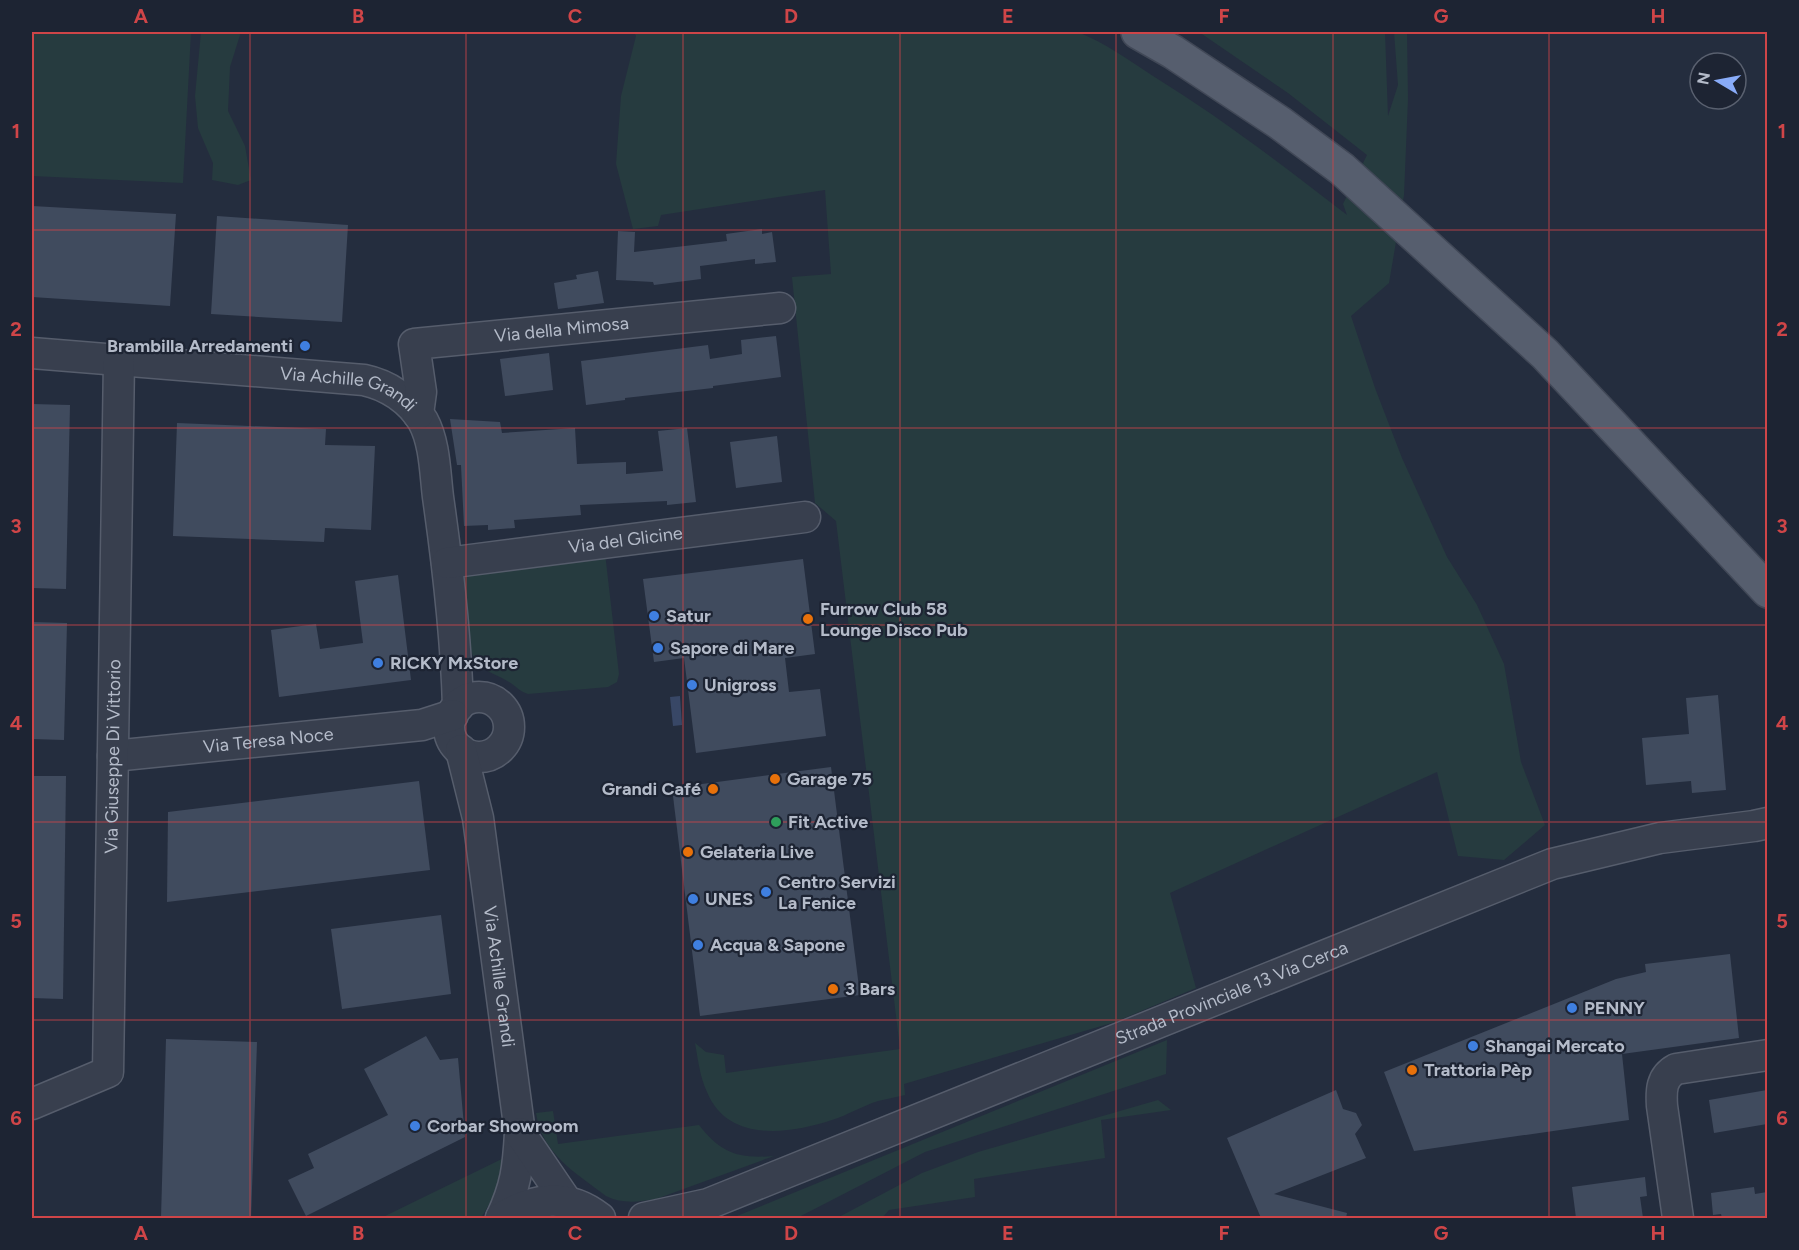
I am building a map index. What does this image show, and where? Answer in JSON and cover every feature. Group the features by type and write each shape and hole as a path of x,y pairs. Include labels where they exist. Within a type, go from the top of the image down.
{"main road":[{"path":"1138,32 1173,52 1280,123 1342,169 1545,354 1767,591"}],"street":[{"name":"Via della Mimosa","path":"418,414 421,392 414,344 780,308"},
{"name":"Via Achille Grandi","path":"32,353 370,381 392,390 418,414 428,433 433,458 456,651 456,729 478,818 520,1133 513,1193 501,1218"},
{"name":"Via Giuseppe Di Vittorio","path":"32,1104 108,1072 119,360"},
{"name":"Via del Glicine","path":"447,563 805,517"},
{"path":"456,651 468,675 488,699"},
{"path":"478,818 479,795 498,751 507,739 509,722 497,703 488,699 474,698 465,701 456,729 470,755 489,756 498,751"},
{"name":"Via Teresa Noce","path":"113,756 422,725 456,729"},
{"name":"Strada Provinciale 13 Via Cerca","path":"644,1218 701,1211 1552,864 1660,838 1767,823"},
{"path":"1678,1218 1662,1106 1661,1089 1664,1081 1668,1074 1676,1068 1767,1055"},
{"name":"Via Achille Grandi","path":"520,1133 567,1202"},
{"path":"501,1218 521,1207 543,1201 567,1202 590,1210 600,1218"}],"green space":[{"path":"32,32 191,32 183,183 32,176"},
{"path":"201,32 239,32 240,35 230,67 228,111 245,146 251,180 238,185 212,180 213,163 198,128 195,96"},
{"path":"634,32 1078,32 1117,52 1228,126 1347,215 1343,204 1367,155 1288,93 1199,32 1385,32 1388,116 1398,85 1394,32 1407,32 1408,99 1404,195 1389,283 1351,316 1402,458 1447,557 1477,605 1504,664 1521,762 1545,825 1504,860 1458,856 1437,772 1170,893 1196,988 1115,1022 904,1084 905,1095 866,1105 838,1118 815,1125 779,1131 761,1130 744,1127 729,1120 717,1108 707,1092 695,1043 706,1052 724,1055 726,1073 900,1049 836,521 815,503 792,277 831,274 825,190 661,215 658,226 633,229 616,164 621,96 636,36"},
{"path":"605,553 619,674 617,682 608,687 528,694 477,662 469,645 461,579 471,568"},
{"path":"1167,1040 1166,1074 925,1152 797,1218 732,1218"},
{"path":"1158,1100 1171,1110 1101,1120 1105,1158 974,1179 975,1197 889,1210 882,1218 837,1218 922,1173 978,1152"},
{"path":"553,1111 558,1144 699,1125 715,1142 731,1152 750,1156 774,1156 656,1199 618,1200 606,1196 583,1179 553,1151 545,1140 536,1113"},
{"path":"512,1154 503,1181 481,1218 381,1218"}],"water":[{"path":"680,696 682,725 673,726 670,697"}],"building":[{"path":"32,206 176,214 170,306 32,297"},
{"path":"217,216 348,225 342,322 211,314"},
{"path":"762,229 762,234 772,232 776,262 755,264 755,259 700,266 701,279 654,285 653,282 616,280 618,231 635,232 634,252 727,241 726,234"},
{"path":"598,271 604,303 558,309 554,283 577,279 576,275"},
{"path":"776,336 781,377 586,405 581,361 708,345 710,359 742,354 741,340"},
{"path":"549,353 553,390 505,396 500,359"},
{"path":"32,404 70,405 66,589 32,588"},
{"path":"450,419 500,422 502,433 575,428 577,464 626,462 626,474 663,471 658,431 687,428 696,502 667,505 667,501 580,505 581,515 514,520 515,528 488,530 488,525 464,526 461,465 457,465"},
{"path":"177,423 326,429 325,445 375,446 371,530 325,528 324,542 173,536"},
{"path":"777,436 782,482 736,488 730,442"},
{"path":"803,559 815,654 785,658 789,692 820,689 826,736 696,753 684,658 654,662 643,579"},
{"path":"398,575 411,680 279,697 271,630 316,624 320,649 363,643 355,581"},
{"path":"32,622 67,623 64,740 32,739"},
{"path":"1718,695 1726,790 1692,793 1691,781 1646,785 1642,738 1689,734 1686,698"},
{"name":"Centro Servizi La Fenice","path":"831,767 860,995 700,1016 672,788"},
{"path":"32,776 66,776 63,999 32,998"},
{"path":"419,781 430,870 167,902 168,812"},
{"path":"441,915 451,994 342,1009 331,929"},
{"path":"1730,954 1739,1038 1622,1054 1629,1120 1414,1151 1384,1072 1616,979 1646,972 1645,964"},
{"name":"Corbar Showroom","path":"426,1036 440,1060 458,1058 465,1137 306,1216 288,1180 314,1168 308,1154 388,1115 364,1069"},
{"path":"166,1039 257,1042 251,1218 161,1218"},
{"path":"1336,1090 1343,1109 1356,1113 1362,1125 1355,1134 1366,1158 1274,1194 1347,1213 1346,1218 1261,1218 1227,1138"},
{"path":"1767,1090 1767,1124 1714,1133 1709,1100"},
{"path":"1645,1177 1647,1196 1640,1197 1643,1218 1576,1218 1572,1187"},
{"path":"1754,1187 1755,1194 1767,1192 1767,1218 1722,1218 1721,1214 1713,1215 1711,1193"}],"place":[{"name":"Brambilla Arredamenti","path":"305,346"},
{"name":"Satur","path":"654,616"},
{"name":"Furrow Club 58 Lounge Disco Pub","path":"808,619"},
{"name":"Sapore di Mare","path":"658,648"},
{"name":"RICKY MxStore","path":"378,663"},
{"name":"Unigross","path":"692,685"},
{"name":"Garage 75","path":"775,779"},
{"name":"Grandi Café","path":"713,789"},
{"name":"Fit Active","path":"776,822"},
{"name":"Gelateria Live","path":"688,852"},
{"name":"Centro Servizi La Fenice","path":"766,892"},
{"name":"UNES","path":"693,899"},
{"name":"Acqua & Sapone","path":"698,945"},
{"name":"3 Bars","path":"833,989"},
{"name":"PENNY","path":"1572,1008"},
{"name":"Shangai Mercato","path":"1473,1046"},
{"name":"Trattoria Pèp","path":"1412,1070"},
{"name":"Corbar Showroom","path":"415,1126"}]}
